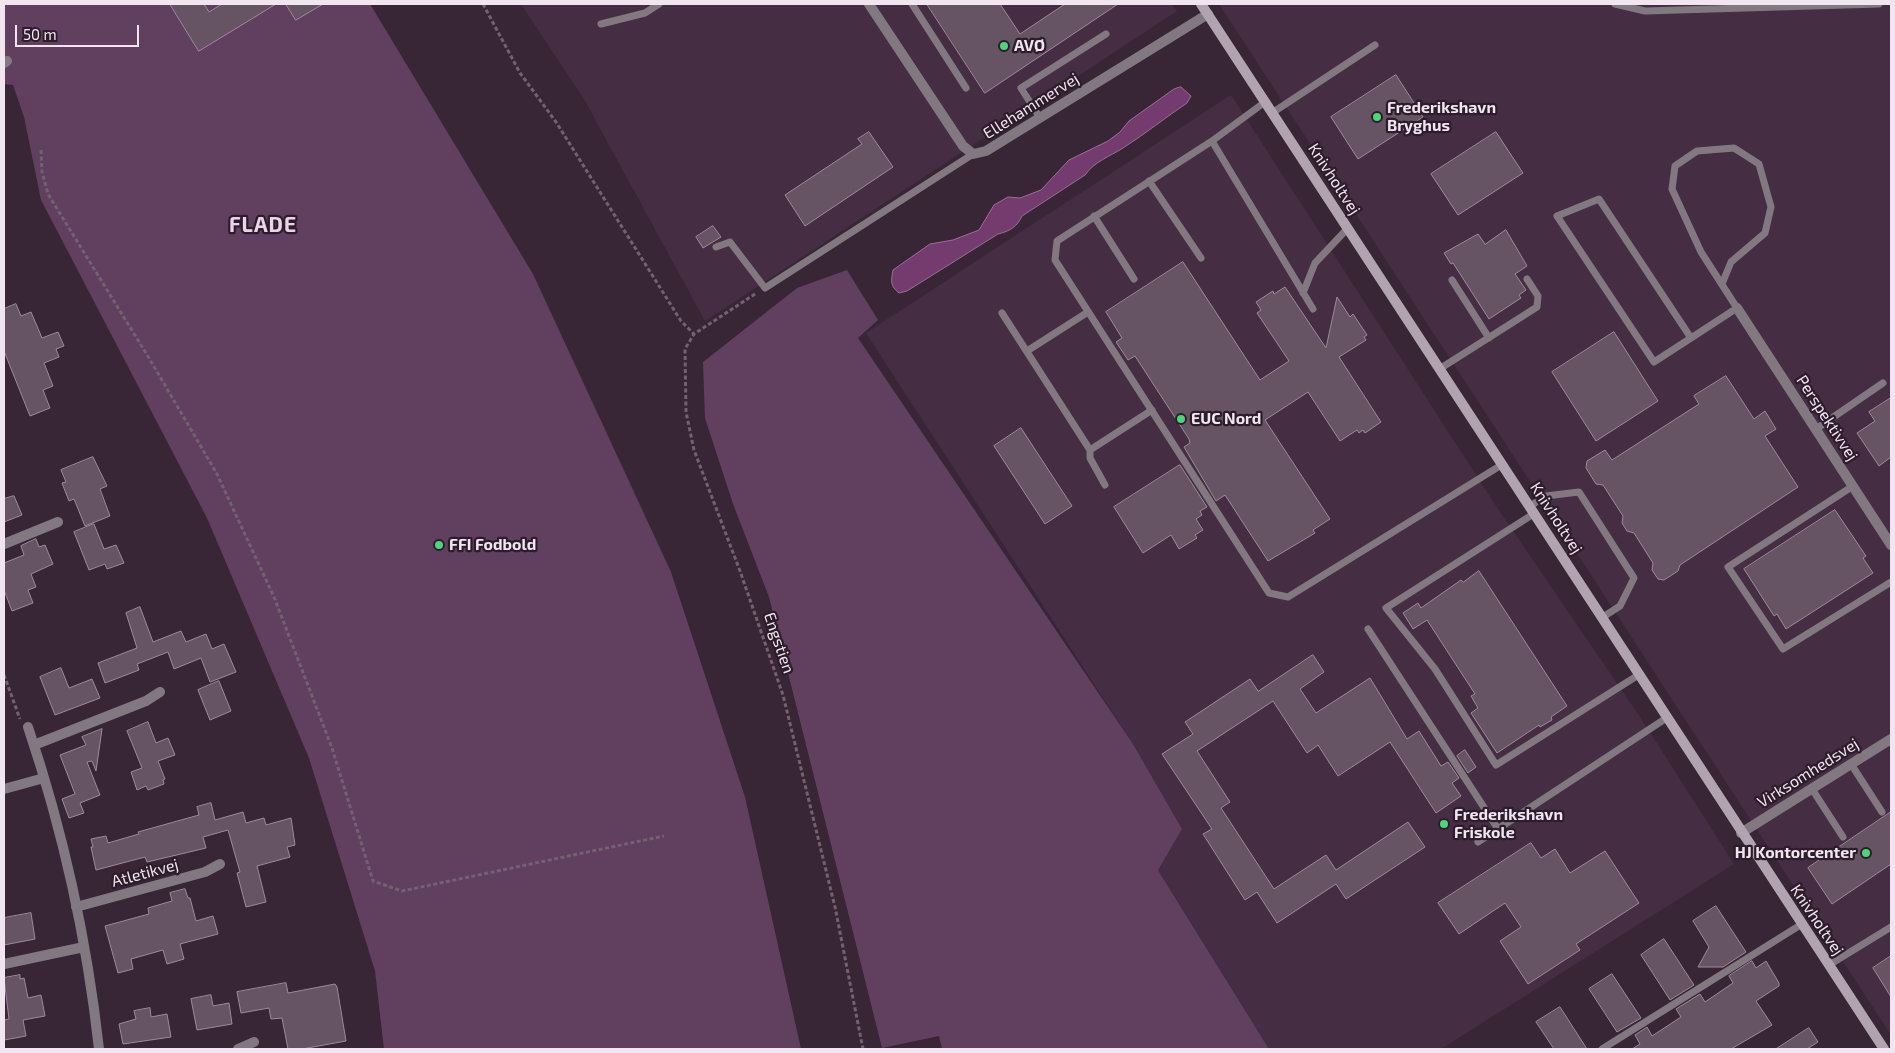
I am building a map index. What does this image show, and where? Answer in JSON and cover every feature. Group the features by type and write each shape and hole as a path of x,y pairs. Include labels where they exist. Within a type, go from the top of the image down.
{"street":[{"name":"Ellehammervej","path":"870,4 963,146 973,154 986,151 1208,14"},
{"name":"Knivholtvej","path":"1201,4 1441,368 1741,833 1884,1049"},
{"name":"Perspektivvej","path":"1737,308 1891,545"},
{"path":"4,544 58,522"},
{"path":"34,745 146,701 160,692"},
{"path":"28,726 44,778 76,907 84,947 99,1049"},
{"name":"Virksomhedsvej","path":"1741,833 1891,739"},
{"path":"4,789 44,778"},
{"name":"Atletikvej","path":"76,907 205,872 220,864"},
{"path":"4,964 84,947"},
{"path":"238,1049 254,1042"}],"lane":[{"path":"601,24 645,13 659,4"},
{"path":"912,4 966,88"},
{"path":"1615,4 1645,11 1879,4"},
{"path":"1040,118 1021,88 1106,34"},
{"path":"1272,113 1375,45"},
{"path":"1265,102 1212,141 1057,241 1055,260 1270,593 1288,597 1503,464"},
{"path":"1212,141 1313,309"},
{"path":"1691,338 1599,199 1557,216 1654,362 1691,338 1737,308 1701,252 1672,190 1675,166 1697,151 1734,148 1758,164 1771,207 1765,233 1732,262 1722,284"},
{"path":"716,247 730,242 765,288 973,154"},
{"path":"1149,181 1201,258"},
{"path":"1094,216 1134,279"},
{"path":"1304,293 1315,263 1348,228"},
{"path":"1441,368 1537,307 1538,296 1527,279"},
{"path":"1452,280 1489,338"},
{"path":"1027,351 1088,312"},
{"path":"1002,313 1090,450 1090,458 1105,484"},
{"path":"1816,429 1883,383"},
{"path":"1090,450 1152,410"},
{"path":"1853,486 1728,567 1783,649 1891,582"},
{"path":"1603,617 1620,606 1634,578 1579,492 1546,496 1533,510 1386,608 1435,669 1496,765 1640,674"},
{"path":"1368,629 1498,829"},
{"path":"1478,842 1668,718"},
{"path":"1850,764 1882,812"},
{"path":"1812,789 1843,837"},
{"path":"1602,1049 1802,924"},
{"path":"1829,965 1891,927"}],"path":[{"path":"483,4 520,73 556,122 681,321 694,334 765,288"},
{"path":"41,150 42,172 48,194 149,358 217,474 274,597 332,748 373,881 402,891 664,836"},
{"name":"Engstien","path":"694,334 685,349 686,412 694,450 740,571 783,694 835,907 863,1049"},
{"path":"4,675 21,721 28,726"}],"shaded area":[{"name":"FFI Fodbold","path":"4,4 370,4 533,274 671,572 745,797 801,1049 384,1049 375,971 309,758 207,518 41,200 24,117 13,85 4,84"},
{"path":"521,4 1172,4 1177,11 705,321 584,99"},
{"path":"1219,4 1891,4 1891,1035 1780,865"},
{"path":"1181,87 1191,96 1187,103 1131,143 1098,163 1085,175 1022,216 1013,228 998,234 907,291 899,293 894,288 892,280 893,270 930,244 953,240 979,230 994,205 1008,197 1020,198 1041,190 1069,160 1108,141 1120,132 1129,121 1174,89"},
{"path":"1231,95 1496,506 1644,723 1734,864 1441,1049 1269,1049 1158,869 1182,829 1133,744 866,333"},
{"path":"847,270 878,320 858,338 1133,744 1182,829 1158,870 1269,1049 942,1049 939,1036 882,1048 769,597 733,504 705,418 703,362 797,288"}],"building":[{"path":"170,4 204,4 209,12 222,4 276,4 199,51"},
{"path":"286,4 323,4 296,20"},
{"name":"AVØ","path":"927,4 1000,4 1020,34 1065,4 1118,4 985,93"},
{"name":"Frederikshavn Bryghus","path":"1396,75 1423,117 1358,159 1331,117"},
{"path":"869,132 893,167 805,226 785,195 862,144 858,139"},
{"path":"1496,132 1523,173 1458,215 1431,174"},
{"path":"713,226 721,237 703,248 696,237"},
{"path":"1506,230 1527,266 1515,274 1526,290 1519,295 1521,298 1489,319 1453,263 1451,264 1444,253 1478,234 1485,244"},
{"name":"EUC Nord","path":"1183,262 1260,380 1289,361 1257,313 1261,310 1256,302 1273,291 1274,294 1285,287 1326,348 1337,297 1350,317 1353,314 1367,335 1364,337 1366,340 1339,357 1381,422 1365,433 1363,430 1359,433 1357,430 1340,441 1308,392 1265,420 1330,519 1313,530 1315,533 1268,561 1225,495 1216,501 1184,447 1190,443 1189,439 1135,356 1128,360 1116,342 1122,338 1106,312"},
{"path":"16,304 21,316 31,312 42,338 58,332 64,346 56,349 59,357 44,363 53,386 43,390 50,408 30,416 4,351 4,309"},
{"path":"1614,332 1658,401 1596,441 1552,372"},
{"path":"1726,376 1754,419 1765,411 1776,429 1765,436 1798,487 1680,565 1678,571 1664,580 1658,579 1652,570 1653,563 1634,533 1627,531 1622,523 1623,516 1603,485 1596,484 1586,468 1587,461 1605,450 1612,460 1699,404 1694,396"},
{"path":"1891,398 1891,457 1879,466 1857,433 1875,421 1869,412"},
{"path":"1021,428 1072,506 1045,524 994,446"},
{"path":"93,457 107,486 100,489 110,516 85,526 74,499 69,501 62,483 66,482 61,470"},
{"path":"1180,465 1207,507 1200,511 1202,515 1196,519 1203,530 1195,535 1197,538 1179,549 1171,535 1143,553 1114,507"},
{"path":"14,496 22,515 4,522 4,499"},
{"path":"1835,510 1866,556 1863,558 1873,573 1786,629 1777,614 1774,616 1744,569"},
{"path":"94,524 104,549 116,545 124,563 107,569 105,564 89,570 74,532"},
{"path":"36,539 39,547 45,545 53,564 31,574 36,587 28,590 33,603 12,611 4,590 4,563 24,555 21,546"},
{"path":"1479,571 1567,706 1551,717 1552,720 1540,727 1539,725 1497,753 1471,713 1478,708 1471,696 1475,694 1427,620 1413,629 1403,613 1418,603 1421,608 1461,580 1463,582"},
{"path":"140,607 153,642 181,631 186,642 206,634 212,649 224,644 236,672 210,682 201,658 174,669 168,652 137,664 139,670 105,683 98,663 137,648 126,613"},
{"path":"1313,655 1324,672 1300,689 1316,713 1370,678 1407,739 1419,731 1441,766 1448,762 1459,778 1452,783 1461,796 1436,813 1390,742 1338,776 1318,745 1307,753 1273,701 1197,751 1230,802 1221,808 1274,889 1326,855 1336,870 1408,822 1425,847 1346,899 1336,884 1277,923 1257,892 1245,900 1203,834 1212,829 1162,754 1193,734 1185,722 1250,679 1258,691"},
{"path":"61,668 69,688 92,679 100,698 55,715 40,677"},
{"path":"219,681 231,711 210,720 198,690"},
{"path":"148,722 156,743 168,738 175,755 158,761 165,779 163,780 164,784 148,790 146,786 137,790 131,772 142,768 127,731"},
{"path":"102,729 96,771 92,761 87,762 100,795 80,803 84,813 69,818 62,799 75,794 60,755 86,745 82,737"},
{"path":"1465,750 1476,767 1468,773 1457,756"},
{"path":"211,803 215,820 243,812 246,823 264,818 266,825 291,818 295,845 287,847 290,857 257,866 266,902 246,907 237,873 240,872 228,830 203,837 206,848 147,862 145,857 96,870 91,839 106,836 108,843 139,834 138,832 199,815 197,807"},
{"path":"1891,812 1891,864 1832,904 1808,868"},
{"path":"1531,843 1541,858 1555,849 1570,873 1605,851 1639,903 1576,944 1580,950 1528,984 1500,941 1521,927 1505,903 1459,934 1438,903"},
{"path":"185,889 188,898 190,898 196,921 213,916 218,934 180,944 184,959 167,964 163,950 131,959 133,969 118,973 105,926 149,914 148,908 172,901 170,893"},
{"path":"1716,906 1746,952 1723,967 1698,967 1709,947 1693,921"},
{"path":"31,913 35,939 4,945 4,918"},
{"path":"1664,939 1694,985 1670,1000 1641,955"},
{"path":"1891,956 1891,997 1873,968"},
{"path":"1752,961 1756,968 1766,961 1779,983 1779,986 1756,1001 1772,1025 1731,1049 1632,1049 1640,1044 1635,1035 1647,1027 1652,1036 1681,1017 1676,1009 1700,994 1705,1002 1733,983 1729,976"},
{"path":"1612,974 1641,1018 1617,1032 1589,989"},
{"path":"20,975 20,979 24,978 28,998 41,995 45,1016 23,1020 26,1036 4,1040 4,1020 9,1019 4,978"},
{"path":"286,983 288,993 335,984 346,1041 302,1049 288,1049 282,1018 271,1019 269,1008 241,1013 237,992"},
{"path":"211,995 213,1006 229,1003 232,1024 197,1030 191,999"},
{"path":"1560,1007 1587,1049 1554,1049 1536,1022"},
{"path":"150,1008 151,1017 167,1014 171,1037 123,1044 119,1024 136,1019 134,1011"},
{"path":"1809,1028 1818,1042 1807,1049 1776,1049"}],"place":[{"name":"AVØ","path":"1004,46"},
{"name":"Frederikshavn Bryghus","path":"1377,117"},
{"name":"EUC Nord","path":"1181,419"},
{"name":"FFI Fodbold","path":"439,545"},
{"name":"Frederikshavn Friskole","path":"1444,824"},
{"name":"HJ Kontorcenter","path":"1866,853"}],"district":[{"name":"FLADE","path":"263,225"}]}
